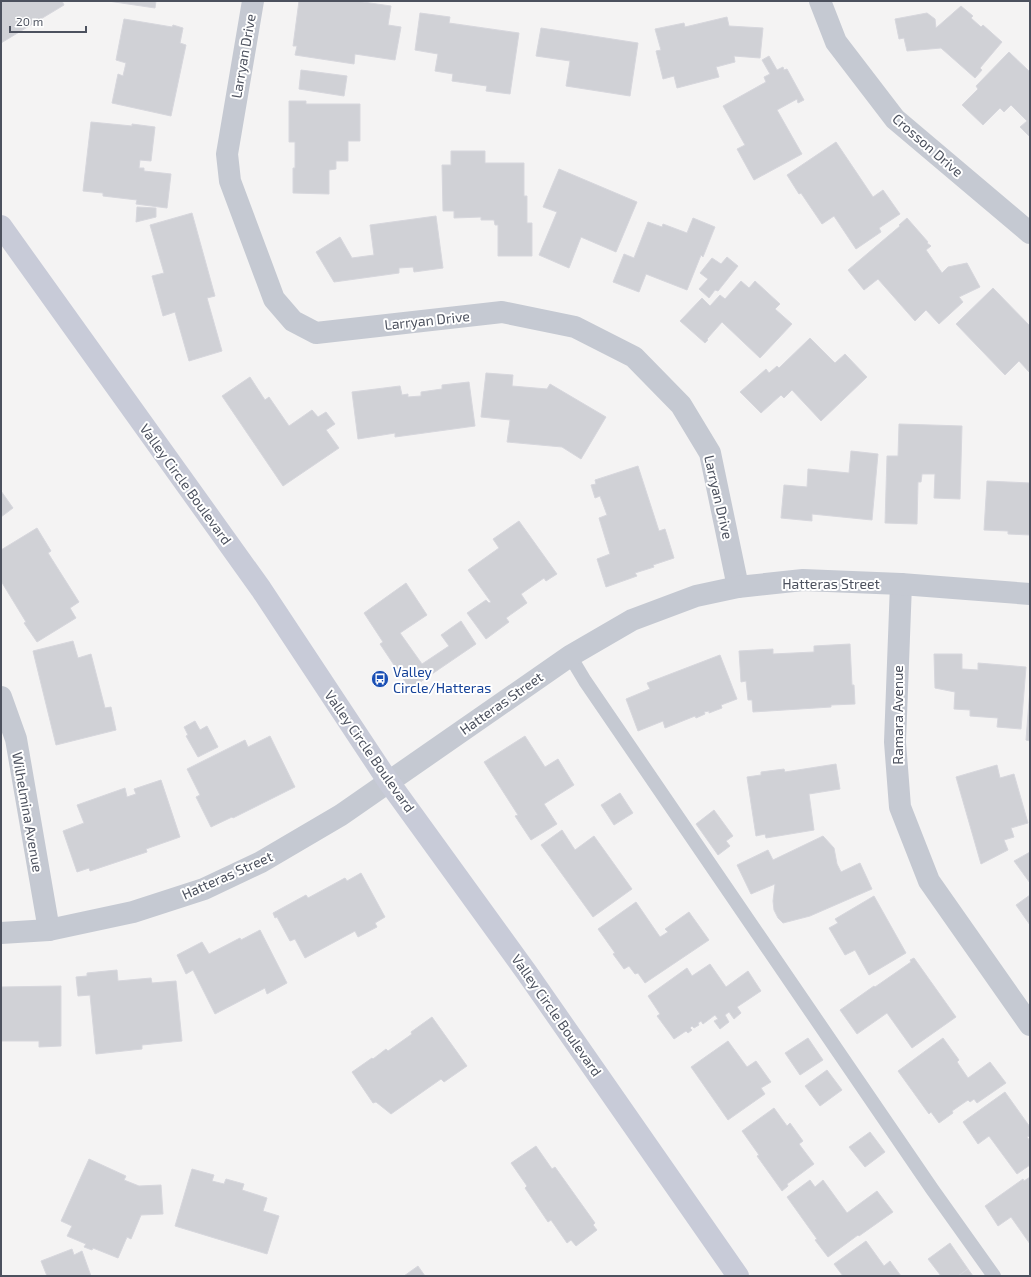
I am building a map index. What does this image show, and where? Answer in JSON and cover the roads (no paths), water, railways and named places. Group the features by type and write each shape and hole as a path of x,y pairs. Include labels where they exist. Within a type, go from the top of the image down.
{"main road":[{"name":"Valley Circle Boulevard","path":"1,226 261,589 388,781 408,806 527,973 738,1276"}],"street":[{"name":"Larryan Drive","path":"253,1 226,154 230,181 274,299 293,321 316,332 502,312 574,327 634,357 681,405 710,453 738,586"},
{"name":"Crosson Drive","path":"820,1 836,42 895,119 1030,233"},
{"name":"Hatteras Street","path":"1,933 49,930 132,912 204,889 261,862 341,814 570,656 632,620 696,596 738,586 803,580 901,584 1030,594"},
{"name":"Ramara Avenue","path":"901,584 895,742 900,807 929,881 1030,1025"},
{"name":"Wilhelmina Avenue","path":"1,697 16,739 49,930"}],"lane":[{"path":"570,656 585,681 910,1156 994,1276"}],"place":[{"name":"Valley Circle/Hatteras","path":"380,679"}]}
